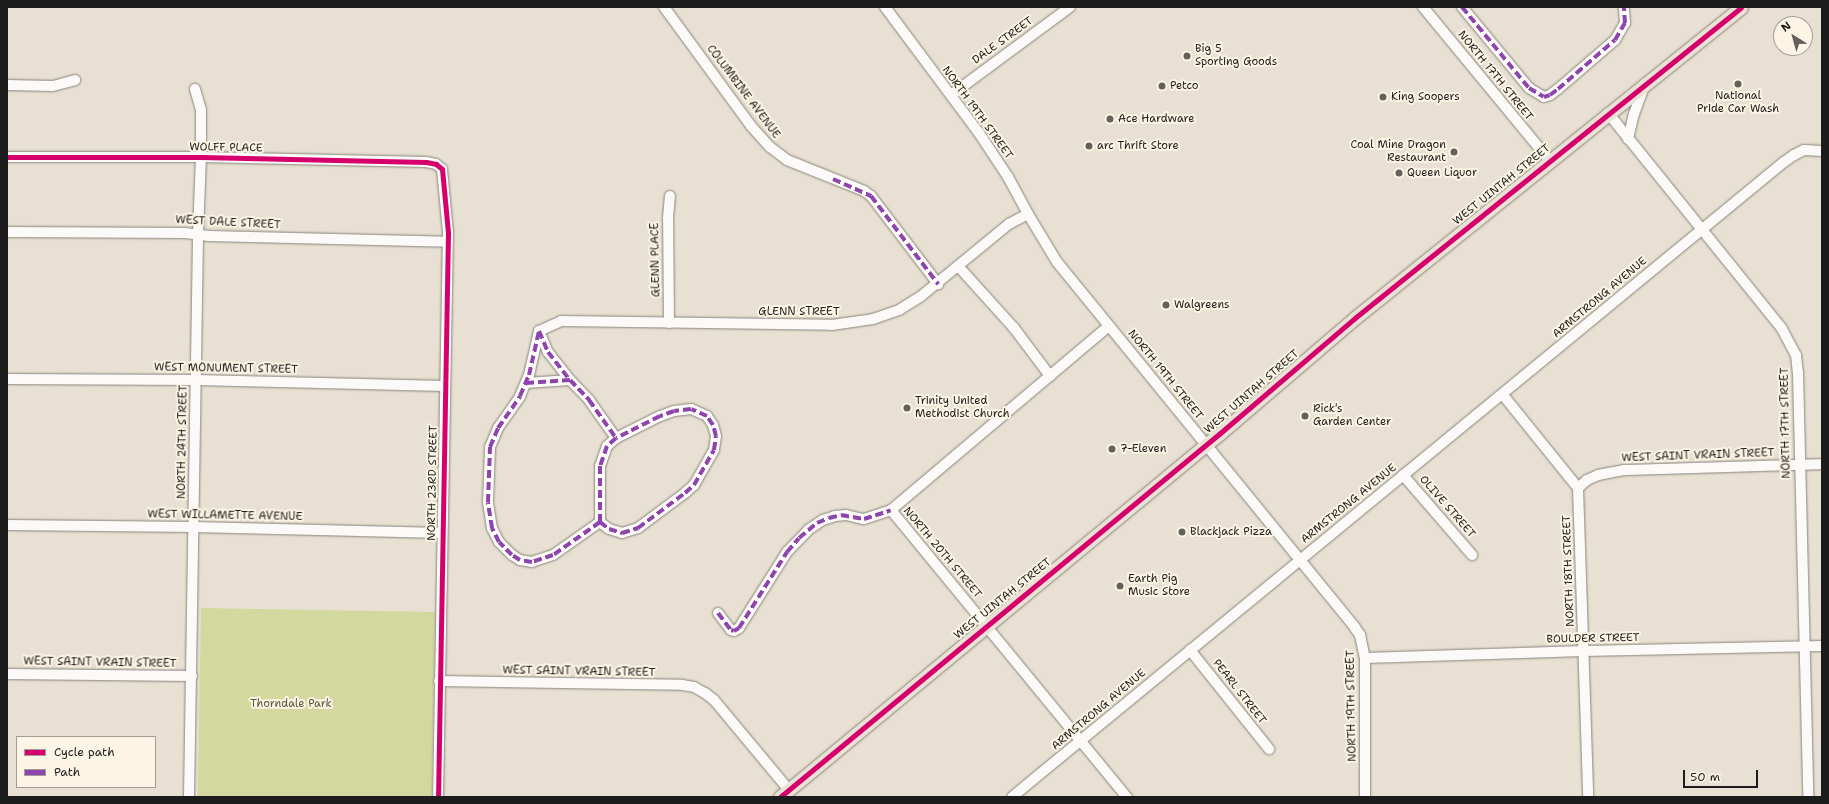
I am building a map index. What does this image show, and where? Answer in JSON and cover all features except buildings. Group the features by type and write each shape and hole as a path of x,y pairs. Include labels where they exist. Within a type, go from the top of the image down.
{"main road":[{"name":"WEST UINTAH STREET","path":"788,795 986,626 1207,444 1356,317 1548,160 1741,7"}],"street":[{"name":"COLUMBINE AVENUE","path":"664,7 751,126 770,147 786,160 871,196 938,284"},
{"name":"NORTH 19TH STREET","path":"885,7 999,162 1052,254 1109,326 1301,559 1360,635 1365,658 1365,797"},
{"name":"DALE STREET","path":"951,95 1070,7"},
{"name":"NORTH 17TH STREET","path":"1423,7 1548,160"},
{"path":"1462,7 1529,88 1544,97 1550,95 1615,40 1625,23 1624,7"},
{"path":"7,85 53,86 75,80"},
{"path":"1628,139 1634,114 1645,84"},
{"name":"NORTH 24TH STREET","path":"189,797 198,234 201,157 201,110 195,89"},
{"name":"NORTH 17TH STREET","path":"1608,113 1782,329 1793,347 1798,373 1808,797"},
{"name":"ARMSTRONG AVENUE","path":"1012,797 1794,155 1804,150 1822,151"},
{"name":"WOLFF PLACE","path":"7,157 201,157 426,162 436,164 442,169"},
{"name":"NORTH 23RD STREET","path":"438,797 448,242 442,169"},
{"name":"GLENN PLACE","path":"669,323 668,218 670,196"},
{"name":"GLENN STREET","path":"539,331 561,321 832,325 860,322 899,310 938,284 1009,224 1028,214"},
{"name":"WEST DALE STREET","path":"7,232 198,234 209,236 448,242"},
{"path":"958,266 1014,328 1050,376"},
{"path":"718,613 732,630 734,631 739,628 787,552 799,538 817,523 841,515 864,519 891,510 1109,326"},
{"path":"539,331 548,352 570,380 589,400 616,438"},
{"path":"539,331 526,383 518,401 498,428 490,447 489,512 496,536 512,555 520,560 532,562 553,555 600,522"},
{"name":"WEST MONUMENT STREET","path":"7,379 196,380 445,386"},
{"path":"526,383 570,380"},
{"path":"1503,395 1578,488"},
{"path":"691,409 707,416 713,425 716,436 714,450 694,485 638,528 627,533 616,532 600,522 600,466 607,446 616,438 660,416 674,411 691,409"},
{"name":"WEST SAINT VRAIN STREET","path":"1578,488 1587,480 1598,475 1624,470 1822,464"},
{"name":"OLIVE STREET","path":"1403,475 1472,555"},
{"name":"NORTH 18TH STREET","path":"1578,488 1588,797"},
{"name":"NORTH 20TH STREET","path":"891,510 1127,797"},
{"name":"WEST WILLAMETTE AVENUE","path":"7,525 194,527 442,533"},
{"name":"BOULDER STREET","path":"1365,658 1584,651 1822,646"},
{"name":"PEARL STREET","path":"1190,650 1269,749"},
{"name":"WEST SAINT VRAIN STREET","path":"7,674 192,676"},
{"name":"WEST SAINT VRAIN STREET","path":"439,681 682,685 700,690 714,700 788,795"}],"green space":[{"name":"Thorndale Park","path":"201,608 435,612 432,797 198,797"}],"marked path":[{"path":"1462,7 1529,88 1544,97 1550,95 1558,89 1615,40 1625,23 1624,7"},
{"path":"833,179 871,196 938,284"},
{"path":"539,331 548,352 570,380 589,400 616,438 607,446 600,466 600,522 553,555 532,562 520,560 512,555 499,542 492,528 488,502 490,447 498,428 520,396 529,375 539,331"},
{"path":"526,383 570,380"},
{"path":"600,522 609,529 622,533 638,528 694,485 714,450 716,436 713,425 707,416 691,409 674,411 660,416 616,438"},
{"path":"718,613 731,630 734,631 739,628 787,552 799,538 817,523 841,515 864,519 891,510"}],"cycle path":[{"path":"780,797 1219,434 1356,317 1741,7"},
{"path":"7,157 201,157 426,162 436,164 442,169 448,232 438,797"}],"place":[{"name":"Big 5 Sporting Goods","path":"1187,56"},
{"name":"National Pride Car Wash","path":"1738,84"},
{"name":"Petco","path":"1162,86"},
{"name":"King Soopers","path":"1383,97"},
{"name":"Ace Hardware","path":"1110,119"},
{"name":"arc Thrift Store","path":"1089,146"},
{"name":"Coal Mine Dragon Restaurant","path":"1454,152"},
{"name":"Queen Liquor","path":"1399,173"},
{"name":"Walgreens","path":"1166,305"},
{"name":"Trinity United Methodist Church","path":"907,408"},
{"name":"Rick's Garden Center","path":"1305,416"},
{"name":"7-Eleven","path":"1112,449"},
{"name":"Blackjack Pizza","path":"1182,532"},
{"name":"Earth Pig Music Store","path":"1120,586"}]}
